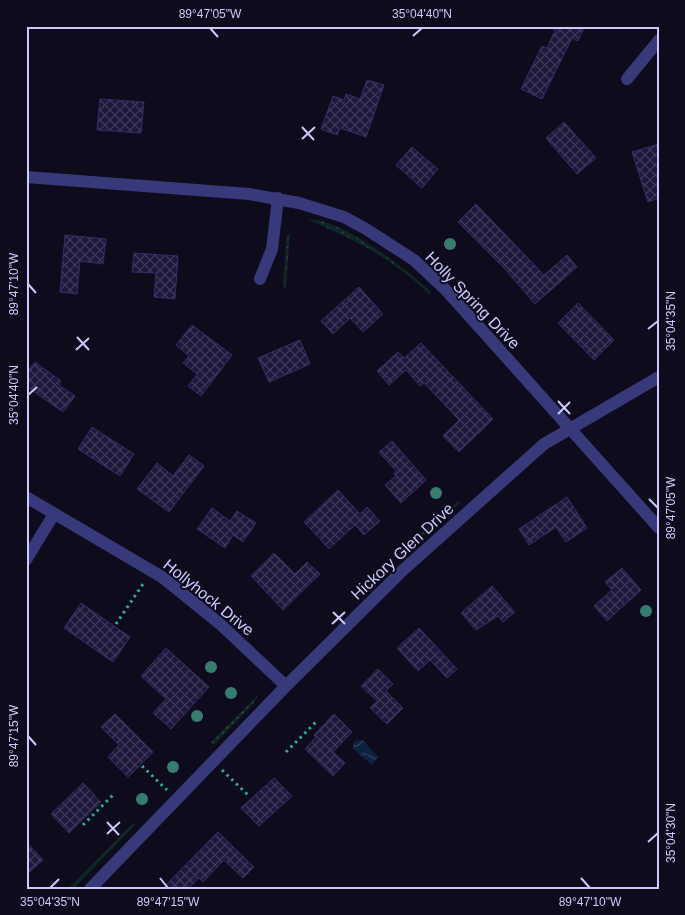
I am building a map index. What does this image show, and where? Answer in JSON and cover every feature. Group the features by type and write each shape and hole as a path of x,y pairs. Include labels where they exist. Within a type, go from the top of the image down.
{"street":[{"path":"627,79 659,40"},
{"name":"Holly Spring Drive","path":"26,177 278,198 344,217 387,242 419,264 445,289 659,528"},
{"path":"260,280 272,249 278,198"},
{"name":"Hickory Glen Drive","path":"90,889 286,686 402,571 544,444 569,428 604,411 659,377"},
{"name":"Hollyhock Drive","path":"26,497 162,576 219,623 286,686"},
{"path":"26,560 54,514"}],"path":[{"path":"116,624 145,580"},
{"path":"286,752 316,721"},
{"path":"142,766 168,792"},
{"path":"222,769 249,796"},
{"path":"83,825 113,794"}],"green space":[{"path":"309,220 321,221 355,236 391,259 431,292 429,294 402,270 372,251"},
{"path":"290,232 286,288 283,287 286,240"},
{"path":"458,501 460,503 397,559 396,556"},
{"path":"259,694 253,704 214,745 211,742"},
{"path":"133,823 135,825 73,889 69,888"}],"water":[{"path":"356,740 363,740 378,757 372,765 353,749 353,743"}],"building":[{"path":"548,26 585,26 578,41 572,38 542,99 521,89 542,46 547,48 555,30"},
{"path":"367,80 384,85 366,137 340,128 337,135 321,129 333,96 344,100 346,94 360,99"},
{"path":"100,99 144,102 141,133 97,130"},
{"path":"564,122 596,158 577,174 546,138"},
{"path":"659,144 659,198 648,202 632,152"},
{"path":"412,147 438,169 422,188 396,165"},
{"path":"476,204 544,275 567,255 577,267 535,304 504,268 458,222"},
{"path":"65,235 106,239 103,264 80,261 77,294 60,292"},
{"path":"134,253 178,256 175,299 154,297 156,273 132,272"},
{"path":"359,287 383,314 363,332 350,318 333,334 321,321"},
{"path":"578,303 614,340 594,360 558,323"},
{"path":"192,325 232,355 201,396 188,386 197,374 183,363 189,356 176,345"},
{"path":"300,340 310,364 269,382 258,358"},
{"path":"421,343 493,419 459,452 443,436 459,420 424,383 420,386 406,370 389,385 377,371 398,352 404,358"},
{"path":"35,362 61,381 59,385 75,396 63,412 26,386 26,373"},
{"path":"92,427 134,454 120,476 78,449"},
{"path":"392,441 426,480 401,503 385,485 396,476 394,474 396,471 379,452"},
{"path":"189,455 204,466 169,512 137,489 157,463 173,476"},
{"path":"338,490 360,514 367,507 380,521 364,535 355,525 329,549 304,522"},
{"path":"567,497 587,528 566,542 556,527 529,545 519,529"},
{"path":"212,508 230,521 237,511 256,523 243,542 233,535 225,548 197,529"},
{"path":"274,553 295,574 307,562 320,574 283,610 251,576"},
{"path":"622,568 641,590 607,621 594,606 612,590 605,582"},
{"path":"492,586 515,612 503,622 498,616 476,630 461,613"},
{"path":"81,603 130,637 113,662 64,628"},
{"path":"419,628 457,669 447,678 430,660 418,671 397,648"},
{"path":"166,648 209,687 171,729 153,713 166,699 141,676"},
{"path":"378,669 393,684 386,691 403,708 387,724 370,708 377,701 361,686"},
{"path":"115,714 153,752 128,777 108,757 119,745 101,727"},
{"path":"334,714 352,732 333,752 345,763 333,776 305,749 316,737 314,735"},
{"path":"274,778 292,796 259,826 241,808"},
{"path":"83,783 101,802 69,833 51,814"},
{"path":"218,832 254,867 243,878 224,860 203,882 199,878 188,889 162,889"},
{"path":"26,841 43,860 26,875"}]}
